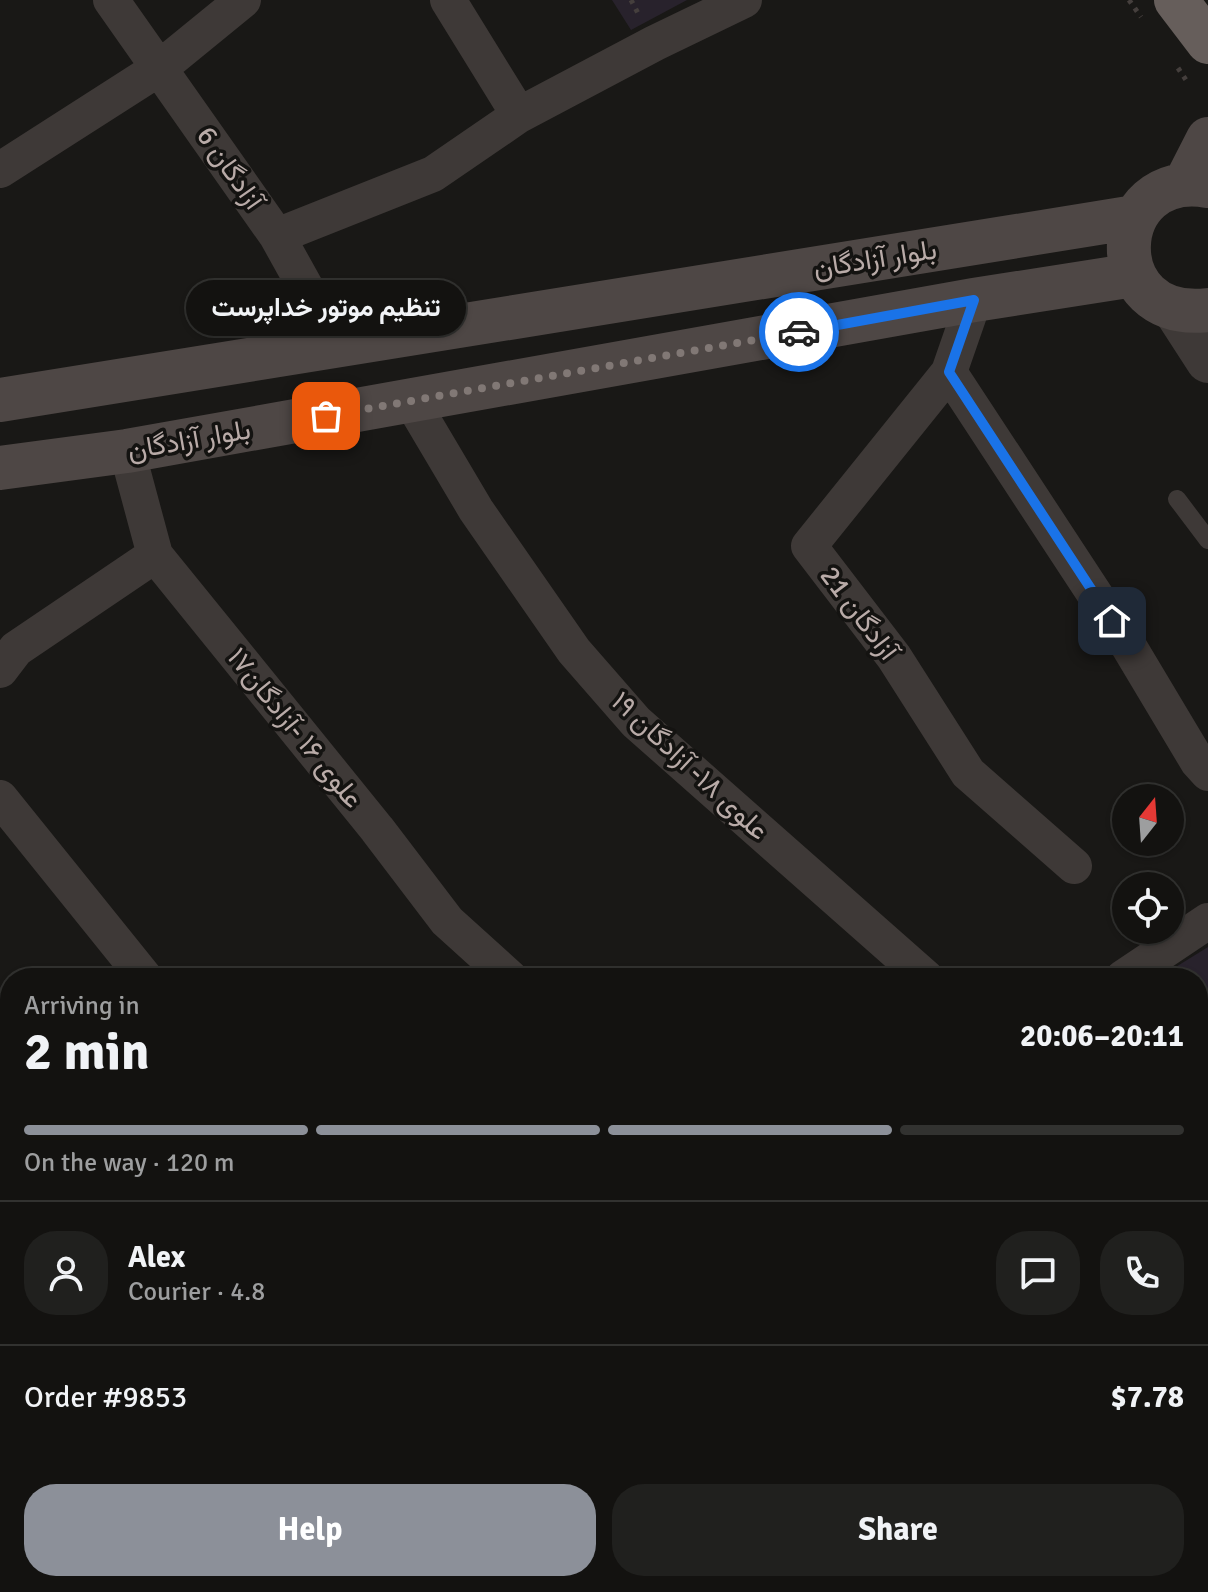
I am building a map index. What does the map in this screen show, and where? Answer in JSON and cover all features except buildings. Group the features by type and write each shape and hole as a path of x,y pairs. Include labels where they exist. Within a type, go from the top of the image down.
{"highway":[{"path":"1176,0 1208,42"}],"main road":[{"path":"1191,310 1158,302 1144,290 1134,275 1127,246 1135,217 1148,201 1165,189 1196,185 1208,139"},
{"name":"بلوار آزادگان","path":"0,400 1135,217"},
{"name":"بلوار آزادگان","path":"0,468 127,451 974,300 1134,275"}],"street":[{"name":"آزادگان 6","path":"111,0 277,236 337,344"},
{"path":"0,170 161,67 243,0"},
{"path":"448,0 519,115"},
{"path":"277,236 433,174 519,115 744,0"},
{"name":"آزادگان 21","path":"974,300 949,372 809,546 894,657 968,773 1074,866"},
{"path":"1191,310 1208,361"},
{"path":"949,372 1128,645 1198,762 1208,773"},
{"name":"علوی ۱٨- آزادگان ۱۹","path":"412,402 476,510 574,651 636,722 915,968"},
{"name":"علوی ۱۶ -آزادگان۱۷","path":"127,451 155,555 377,829 447,921 499,968"},
{"path":"0,670 16,649 155,555"},
{"path":"0,798 137,968"},
{"path":"1138,968 1208,921"}],"lane":[{"path":"1177,499 1208,540"}],"shaded area":[{"path":"612,0 687,0 631,30"},
{"path":"1208,947 1208,968 1174,968"}],"way so far":[{"path":"326,416 799,332"}],"place":[{"name":"تنظیم موتور خداپرست","path":"326,416"}],"route":[{"path":"799,332 974,300 949,372 1112,621"}]}
